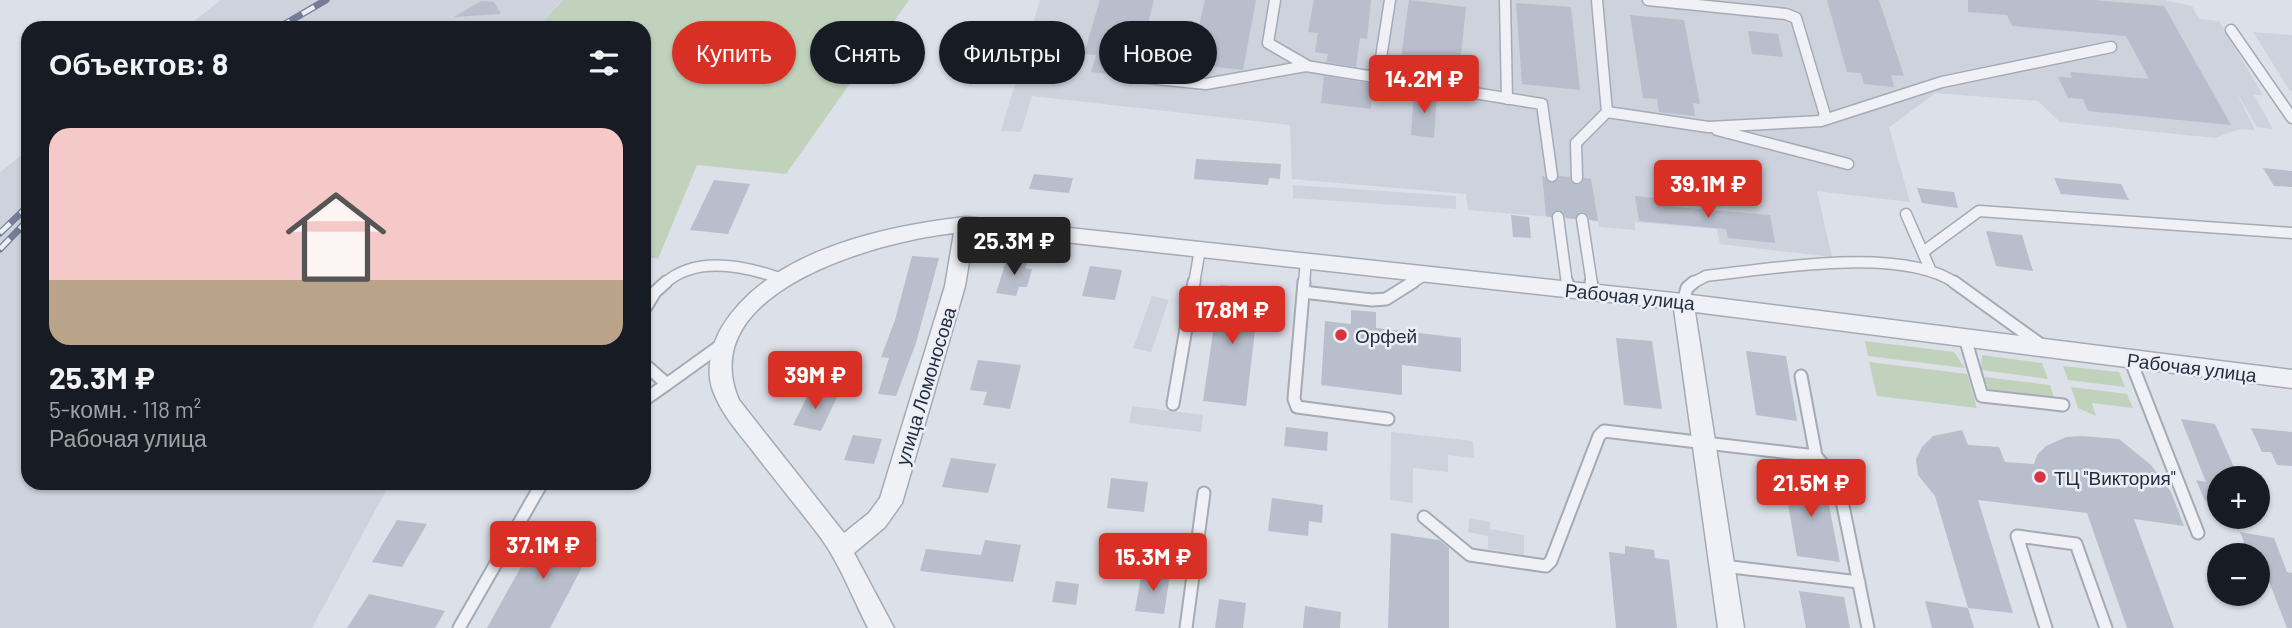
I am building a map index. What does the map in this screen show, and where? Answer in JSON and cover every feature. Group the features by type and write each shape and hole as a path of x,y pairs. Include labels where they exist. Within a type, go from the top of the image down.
{"street":[{"name":"Рабочая улица","path":"966,224 1683,302 2292,379"},
{"path":"881,628 832,534 730,405 721,380 721,356 729,330 759,294 782,278 812,263 882,238 937,225 966,224"},
{"name":"улица Ломоносова","path":"840,550 877,520 890,503 955,286 966,224"},
{"path":"1683,302 1731,628"}],"lane":[{"path":"1275,0 1268,43 1306,66"},
{"path":"1378,77 1390,0"},
{"path":"1505,0 1507,99"},
{"path":"1597,0 1607,112"},
{"path":"1648,0 1787,14 1796,18 1825,115 1821,121"},
{"path":"2231,30 2292,118"},
{"path":"1708,127 1821,121 1942,82 2111,47"},
{"path":"1217,82 1306,66 1542,104 1552,176"},
{"path":"1607,112 1708,127 1848,164"},
{"path":"1577,178 1576,143 1607,112"},
{"path":"1923,252 1979,211 2292,233"},
{"path":"1906,214 1930,269"},
{"path":"1558,217 1568,289"},
{"path":"1582,219 1593,292"},
{"path":"1174,404 1200,248"},
{"path":"1306,260 1294,399 1297,407 1388,419"},
{"path":"1683,302 1684,291 1691,282 1706,276 1840,261 1930,269 1942,274 2045,348"},
{"path":"651,299 660,284 673,275 697,267 724,264 750,267 782,278"},
{"path":"1303,292 1372,300 1386,299 1426,274"},
{"path":"1965,338 1982,396 2063,405"},
{"path":"651,395 726,341"},
{"path":"2130,359 2197,533"},
{"path":"651,370 667,384"},
{"path":"1801,376 1816,456 1838,484 1868,628"},
{"path":"1424,517 1470,555 1546,566 1551,561 1599,436 1604,431 1816,456"},
{"path":"459,628 538,490"},
{"path":"1186,628 1203,493"},
{"path":"2046,628 2017,536 2076,544 2106,628"},
{"path":"1722,566 1859,582"}],"shaded area":[{"path":"221,0 562,0 543,21 194,21"},
{"path":"1040,0 2164,0 2192,6 2199,19 2219,21 2263,95 2254,95 2273,129 2257,127 2236,91 2255,130 2240,129 2215,138 2060,122 2038,101 1936,93 1889,127 1910,202 1817,191 1832,257 1720,244 1717,229 1635,222 1635,230 1599,227 1598,221 1468,210 1466,194 1292,179 1290,125 1032,96 1021,132 1001,131 1015,84 1085,84 1085,21 1034,21"},
{"path":"2253,32 2292,35 2292,91 2290,91"},
{"path":"21,156 21,490 386,490 312,628 0,628 0,172"},
{"path":"1293,185 1456,196 1456,209 1293,198"},
{"path":"1152,296 1169,300 1151,352 1133,348"},
{"path":"1132,406 1203,415 1201,432 1129,423"},
{"path":"1391,432 1473,441 1474,458 1448,455 1448,472 1413,468 1413,503 1390,500"},
{"path":"1469,518 1490,522 1490,529 1524,535 1524,555 1488,549 1488,536 1468,532"}],"green space":[{"path":"563,0 909,0 894,21 810,21 810,84 850,84 786,174 697,165 658,259 651,258 651,21 544,21"},
{"path":"1865,341 1954,352 1965,368 1868,356"},
{"path":"1982,355 2042,363 2048,379 1981,370"},
{"path":"1869,362 1967,374 1977,408 1877,396"},
{"path":"2063,366 2119,372 2125,387 2068,380"},
{"path":"1984,377 2050,385 2055,400 1989,392"},
{"path":"2071,387 2127,394 2133,408 2092,403 2096,416 2078,408"}],"building":[{"path":"1100,0 1154,0 1149,21 1099,21 1099,73 1091,72 1096,55 1085,54"},
{"path":"1205,0 1256,0 1243,70 1217,67 1217,21 1200,21"},
{"path":"1314,0 1371,0 1367,39 1360,38 1356,67 1326,62 1328,54 1315,52 1318,33 1308,32"},
{"path":"1409,0 1466,7 1459,75 1438,72 1438,80 1416,76 1416,68 1400,66"},
{"path":"1827,0 1879,0 1904,76 1891,75 1894,87 1864,84 1861,73 1847,72"},
{"path":"1968,0 2092,0 2164,6 2231,125 2088,111 2083,99 2068,98 2058,77 2072,78 2070,72 2149,79 2126,36 2012,26 2007,15 1968,12"},
{"path":"481,1 494,2 501,14 454,17"},
{"path":"1516,3 1571,7 1580,90 1522,84"},
{"path":"1630,15 1684,20 1700,104 1693,103 1695,116 1659,112 1657,99 1643,98"},
{"path":"1748,31 1778,34 1783,57 1752,54"},
{"path":"1324,76 1374,84 1371,109 1321,103"},
{"path":"1414,91 1437,95 1434,138 1411,135"},
{"path":"1196,159 1281,164 1280,179 1269,178 1268,185 1194,179"},
{"path":"2263,168 2292,171 2292,187 2274,186"},
{"path":"1034,174 1073,178 1069,193 1029,189"},
{"path":"1542,175 1552,183 1559,176 1570,177 1571,182 1577,185 1581,184 1584,178 1591,179 1598,221 1590,220 1587,214 1582,212 1575,219 1566,218 1563,212 1558,210 1551,217 1546,216"},
{"path":"2054,178 2121,184 2129,200 2061,194"},
{"path":"714,180 750,184 728,234 690,230"},
{"path":"1917,188 1954,192 1958,208 1922,203"},
{"path":"1635,196 1665,199 1666,206 1770,215 1775,243 1728,238 1726,229 1639,221"},
{"path":"1511,215 1529,217 1531,238 1513,237"},
{"path":"1986,231 2022,235 2033,271 1996,266"},
{"path":"912,256 939,258 916,343 896,396 878,394 889,358 881,357 895,320"},
{"path":"1007,258 1028,261 1025,268 1032,269 1027,287 1019,287 1016,296 996,293"},
{"path":"1090,266 1122,270 1115,300 1082,296"},
{"path":"1220,285 1260,289 1246,406 1203,401"},
{"path":"1351,310 1376,312 1376,328 1461,338 1461,372 1402,365 1402,395 1321,385 1325,321 1351,324"},
{"path":"1616,338 1652,341 1662,409 1624,405"},
{"path":"1746,351 1786,356 1797,421 1756,415"},
{"path":"978,360 1021,365 1010,409 983,405 987,392 970,390"},
{"path":"810,391 837,397 821,431 793,425"},
{"path":"2181,419 2215,424 2233,466 2207,466 2207,501 2196,480 2206,482"},
{"path":"1286,427 1328,432 1327,451 1284,446"},
{"path":"2251,428 2292,432 2292,466 2277,465 2271,452 2262,452"},
{"name":"ТЦ \"Виктория\"","path":"1962,430 1968,445 1999,447 2005,462 2034,464 2037,455 2046,446 2066,437 2082,436 2119,439 2151,465 2171,492 2184,526 2134,519 2174,628 2127,628 2087,513 1978,500 2013,613 1968,608 1935,496 1918,475 1916,459 1922,447 1933,436"},
{"path":"853,435 882,439 874,464 844,460"},
{"path":"951,458 996,464 988,493 942,487"},
{"path":"1783,475 1824,480 1840,562 1797,556"},
{"path":"1111,478 1148,482 1144,512 1107,508"},
{"path":"1272,498 1323,505 1322,523 1309,521 1308,536 1268,531"},
{"path":"397,520 427,524 402,567 372,562"},
{"path":"542,529 597,539 550,628 487,628"},
{"path":"2240,532 2274,538 2287,572 2292,573 2292,628 2287,628 2270,584 2270,543 2244,543"},
{"path":"1391,533 1439,540 1449,548 1449,628 1388,628"},
{"path":"985,540 1021,545 1013,582 920,571 926,549 981,555"},
{"path":"1625,546 1654,550 1655,558 1669,560 1677,628 1616,628 1609,552 1625,554"},
{"path":"1142,571 1170,574 1164,614 1135,611"},
{"path":"1056,581 1079,584 1076,605 1052,602"},
{"path":"1799,591 1844,597 1850,628 1806,628"},
{"path":"369,594 445,611 435,628 347,628"},
{"path":"1219,599 1246,603 1243,628 1215,628"},
{"path":"1925,601 1968,608 1974,628 1932,628"},
{"path":"1305,606 1341,612 1340,628 1303,628"}],"railway":[{"path":"290,21 326,0"},
{"path":"0,233 21,213"},
{"path":"0,249 21,227"}],"place":[{"name":"Орфей","path":"1341,335"},
{"name":"ТЦ \"Виктория\"","path":"2040,477"}]}
